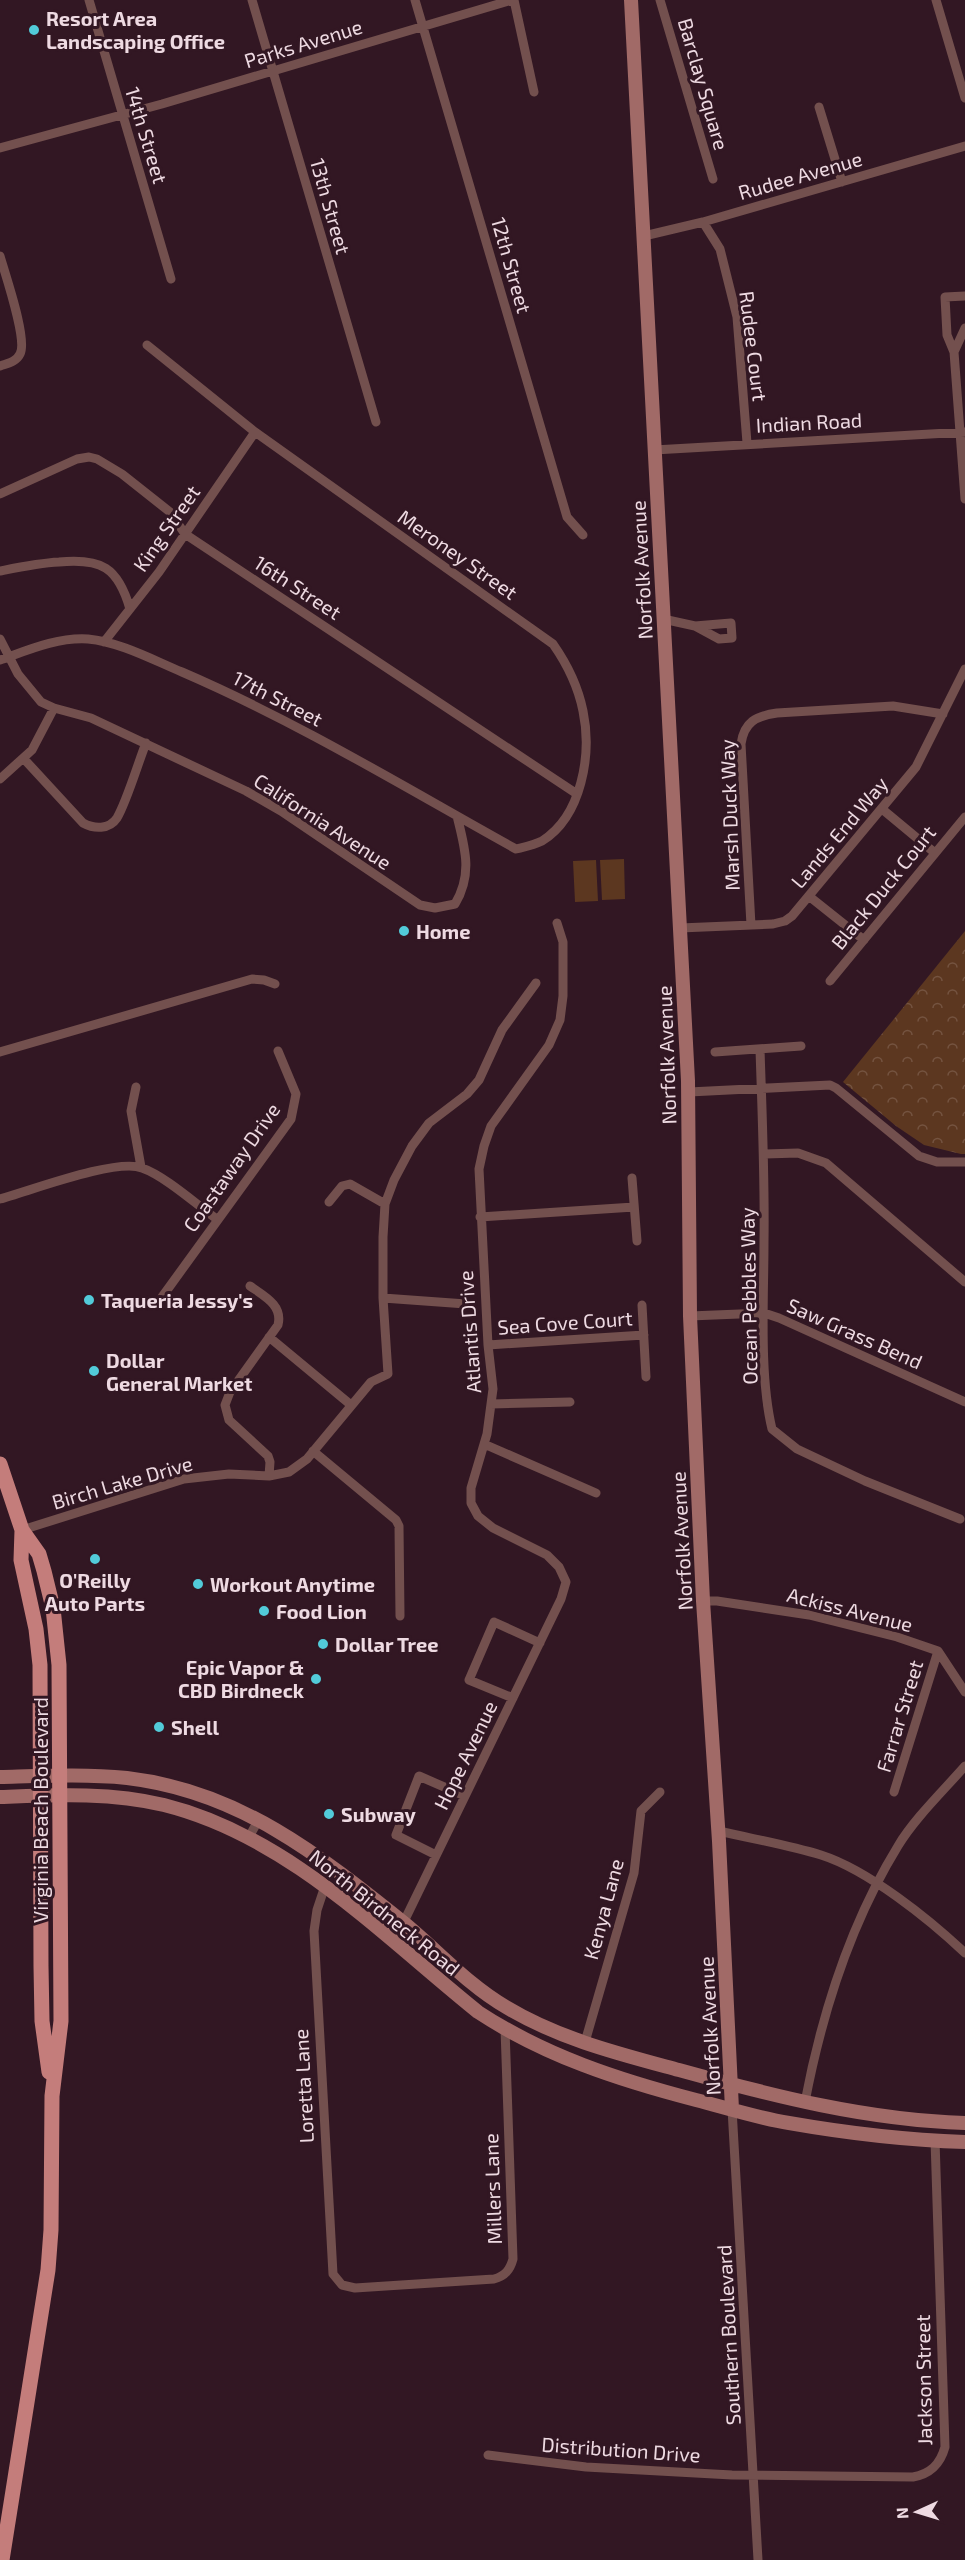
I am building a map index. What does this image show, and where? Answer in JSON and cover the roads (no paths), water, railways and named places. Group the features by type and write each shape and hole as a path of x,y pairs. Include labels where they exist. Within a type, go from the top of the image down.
{"main road":[{"name":"Norfolk Avenue","path":"631,0 688,1092 690,1316 703,1601 719,1831 732,2109"},
{"name":"Virginia Beach Boulevard","path":"0,1464 22,1530 39,1554 54,1618 59,1665 61,1775 60,2021 52,2096 51,2230 48,2270 2,2560"},
{"name":"Virginia Beach Boulevard","path":"22,1530 21,1560 30,1595 39,1651 42,2021 52,2096"},
{"name":"North Birdneck Road","path":"0,1777 61,1775 128,1778 209,1797 259,1819 333,1867 504,2006 540,2025 585,2042 731,2085 805,2102 853,2112 965,2123"},
{"name":"North Birdneck Road","path":"0,1797 100,1796 162,1804 211,1820 249,1837 304,1870 325,1886 478,2012 553,2054 598,2072 643,2086 788,2123 965,2142"}],"street":[{"name":"14th Street","path":"89,0 171,279"},
{"name":"13th Street","path":"252,0 376,422"},
{"name":"12th Street","path":"415,0 567,517 583,535"},
{"name":"Parks Avenue","path":"0,148 122,115 513,0"},
{"path":"513,0 534,92"},
{"name":"Barclay Square","path":"660,0 713,179"},
{"path":"936,0 965,98"},
{"path":"819,108 842,182"},
{"name":"Rudee Avenue","path":"644,236 703,222 965,146"},
{"name":"Rudee Court","path":"703,222 720,249 737,317 747,443"},
{"path":"0,256 2,273 23,339 20,354 12,362 1,365"},
{"path":"965,296 945,297 947,335 954,352 963,432 965,498"},
{"path":"954,352 965,328"},
{"name":"Meroney Street","path":"147,345 255,432 553,644 572,676 584,712 585,754 577,794 570,811 541,841 516,849"},
{"name":"King Street","path":"104,642 185,534 255,432"},
{"name":"Indian Road","path":"654,450 963,432"},
{"name":"16th Street","path":"0,494 77,459 89,457 97,459 122,474 170,512 185,534 577,794"},
{"path":"0,571 48,562 92,561 103,565 117,578 130,609"},
{"path":"663,619 695,626"},
{"path":"0,639 4,658 41,702 54,708 32,750 0,779"},
{"name":"17th Street","path":"4,658 59,641 74,639 104,642 229,692 280,717 516,849"},
{"name":"Lands End Way","path":"680,928 785,921 810,897 916,767 965,669"},
{"name":"Marsh Duck Way","path":"751,925 741,744 743,731 748,723 759,717 777,713 893,706 943,714"},
{"name":"California Avenue","path":"54,708 92,718 246,791 281,811 420,905 435,908 455,904 464,890 467,857 457,816"},
{"path":"24,759 83,823 96,828 103,827 116,818 146,743"},
{"path":"882,809 935,854"},
{"name":"Black Duck Court","path":"830,981 965,817"},
{"path":"810,897 864,940"},
{"name":"Atlantis Drive","path":"557,923 563,942 563,996 560,1020 549,1045 491,1126 483,1146 479,1170 488,1345 493,1389 484,1444 471,1488 471,1503 478,1516 493,1528 547,1555 559,1567 566,1582"},
{"path":"0,1052 252,979 275,984"},
{"path":"250,1286 271,1301 279,1312 278,1325 230,1392 225,1405 229,1420 268,1456 269,1476 289,1472 300,1465 370,1382 388,1374 383,1298 383,1237 385,1204 394,1180 412,1146 429,1124 467,1094 478,1080 502,1030 536,983"},
{"path":"715,1052 801,1046"},
{"name":"Ocean Pebbles Way","path":"760,1049 765,1154 764,1313 767,1402 772,1430 797,1449 960,1519"},
{"name":"Coastaway Drive","path":"162,1297 294,1111 296,1094 278,1051"},
{"path":"688,1092 830,1085 919,1156 938,1162 965,1162"},
{"path":"136,1087 131,1111 141,1167"},
{"path":"765,1154 798,1154 826,1163 965,1282"},
{"path":"0,1199 124,1165 141,1167 218,1220"},
{"path":"632,1178 637,1241"},
{"path":"329,1202 342,1186 350,1184 385,1204"},
{"path":"480,1217 634,1207"},
{"path":"383,1298 466,1304"},
{"path":"642,1305 646,1377"},
{"name":"Saw Grass Bend","path":"690,1316 764,1313 809,1330 965,1402"},
{"name":"Sea Cove Court","path":"488,1345 644,1335"},
{"path":"269,1338 351,1406"},
{"path":"492,1404 570,1402"},
{"path":"484,1444 596,1493"},
{"path":"313,1451 396,1520 399,1527 400,1616"},
{"name":"Birch Lake Drive","path":"22,1530 184,1479 229,1474 269,1476"},
{"name":"Hope Avenue","path":"394,1942 540,1643 561,1599 566,1582"},
{"name":"Ackiss Avenue","path":"703,1601 717,1600 809,1615 897,1637 938,1651"},
{"path":"513,1698 469,1680 494,1622 540,1643"},
{"path":"938,1651 965,1692"},
{"name":"Farrar Street","path":"894,1792 938,1651"},
{"path":"805,2102 828,2003 855,1932 877,1884 899,1844 965,1766"},
{"path":"436,1855 396,1835 419,1776 465,1796"},
{"name":"Kenya Lane","path":"585,2042 634,1873 641,1811 660,1792"},
{"path":"249,1837 259,1819"},
{"path":"719,1831 823,1856 877,1884 927,1919 965,1953"},
{"name":"Loretta Lane","path":"325,1886 316,1910 314,1932 333,2274"},
{"name":"Millers Lane","path":"333,2274 342,2285 355,2288 494,2279 507,2272 513,2259 505,2029"},
{"name":"Southern Boulevard","path":"732,2109 758,2560"},
{"name":"Jackson Street","path":"752,2475 913,2477 928,2473 942,2456 944,2438 935,2140"},
{"path":"322,2275 333,2274"},
{"name":"Distribution Drive","path":"488,2455 586,2467 752,2475"}],"place":[{"name":"Resort Area Landscaping Office","path":"34,30"},
{"name":"Home","path":"404,931"},
{"name":"Taqueria Jessy's","path":"89,1300"},
{"name":"Dollar General Market","path":"94,1371"},
{"name":"O'Reilly Auto Parts","path":"95,1559"},
{"name":"Workout Anytime","path":"198,1584"},
{"name":"Food Lion","path":"264,1611"},
{"name":"Dollar Tree","path":"323,1644"},
{"name":"Epic Vapor & CBD Birdneck","path":"316,1679"},
{"name":"Shell","path":"159,1727"},
{"name":"Subway","path":"329,1814"}]}
